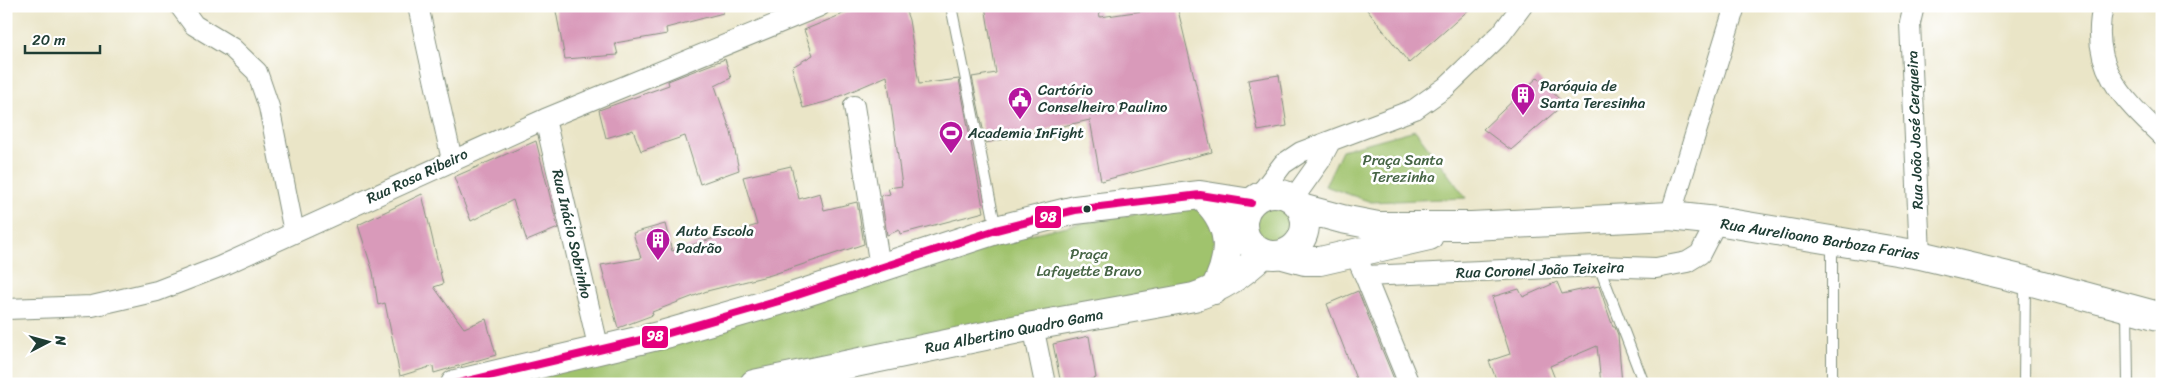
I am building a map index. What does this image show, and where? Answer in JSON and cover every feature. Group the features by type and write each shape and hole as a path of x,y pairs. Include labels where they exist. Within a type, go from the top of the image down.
{"main road":[{"path":"463,383 662,335 779,301 996,230 1075,210 1200,195 1254,200 1269,193 1282,193 1297,203 1371,225 1472,226"},
{"path":"1200,195 1209,203 1222,223 1226,240 1227,258 1225,270 1214,290"},
{"path":"1254,200 1244,216 1244,232 1251,245 1273,254 1305,261 1360,265 1472,226"},
{"path":"1273,254 1296,248 1304,236 1306,222 1297,203"},
{"name":"Rua Aurelioano Barboza Farias","path":"1472,226 1670,216 1717,221 1920,255 2127,306 2162,317"},
{"name":"Rua Albertino Quadro Gama","path":"754,384 1033,326 1194,297 1214,290 1273,254"}],"street":[{"path":"180,6 194,25 232,48 257,72 269,107 294,232"},
{"path":"418,6 452,160"},
{"name":"Rua Rosa Ribeiro","path":"6,309 92,306 157,291 294,232 545,119 820,6"},
{"path":"1254,200 1283,164 1301,152 1415,109 1423,104 1446,87 1501,34 1522,6"},
{"path":"1670,216 1735,6"},
{"name":"Rua João José Cerqueira","path":"1914,6 1910,23 1920,255"},
{"path":"2103,6 2098,26 2104,65 2124,99 2162,136"},
{"path":"854,106 880,267"},
{"name":"Rua Inácio Sobrinho","path":"545,119 599,350"},
{"path":"1297,203 1330,142"},
{"name":"Rua Coronel João Teixeira","path":"1360,265 1656,268 1687,262 1700,254 1717,221"},
{"path":"1360,265 1409,384"},
{"path":"1033,326 1045,384"}],"lane":[{"path":"950,6 996,230"},
{"path":"1832,240 1832,384"},
{"path":"1599,266 1644,384"},
{"path":"2024,384 2025,280"},
{"path":"2127,306 2128,384"}],"green space":[{"name":"Praça Santa Terezinha","path":"1415,130 1466,198 1371,202 1325,186 1342,150"},
{"name":"Praça Lafayette Bravo","path":"1204,202 1218,244 1208,280 723,384 488,384 998,241 1081,223"},
{"path":"1277,205 1284,208 1290,214 1293,225 1292,233 1284,242 1277,245 1269,245 1262,242 1254,233 1253,221 1256,214 1265,206"}],"building":[{"path":"555,6 723,6 723,13 666,28 667,34 615,43 618,55 565,59"},
{"path":"862,6 904,6 909,20 919,84 959,79 984,212 900,234 899,230 887,235 881,196 890,194 888,188 902,186 887,76 829,101 803,108 792,67 813,55 804,30"},
{"path":"985,6 1098,6 1100,17 1177,6 1212,152 1101,181 1090,120 986,143 972,77 996,73"},
{"path":"1364,6 1473,6 1409,63"},
{"path":"725,59 731,78 715,86 731,132 739,170 700,184 685,136 641,151 633,130 606,138 599,110 669,85 668,81"},
{"path":"1279,75 1287,126 1258,131 1248,80"},
{"name":"Paróquia de Santa Teresinha","path":"1538,77 1564,104 1511,150 1483,129"},
{"path":"536,141 558,228 527,241 513,200 471,221 454,177"},
{"path":"791,166 799,199 820,193 824,210 857,202 864,244 771,275 707,291 652,312 653,315 618,328 601,265 641,258 633,233 665,224 672,251 757,225 743,177"},
{"path":"422,194 443,284 434,287 464,328 486,319 496,355 434,373 433,366 400,376 385,303 378,305 373,272 358,225"},
{"path":"1557,282 1562,294 1599,286 1613,327 1615,327 1618,335 1622,384 1601,384 1597,346 1550,366 1557,384 1498,384 1489,361 1510,354 1492,297 1519,289 1523,297"},
{"path":"1358,291 1396,384 1358,384 1327,304"},
{"path":"1089,336 1096,378 1072,384 1061,384 1053,344"}],"transit line":[{"name":"98","path":"455,384 662,335 779,301 996,230 1075,210 1200,195 1251,203"}],"place":[{"name":"Paróquia de Santa Teresinha","path":"1523,116"},
{"name":"Cartório Conselheiro Paulino","path":"1020,120"},
{"name":"Academia InFight","path":"951,154"},
{"name":"Auto Escola Padrão","path":"658,261"}]}
